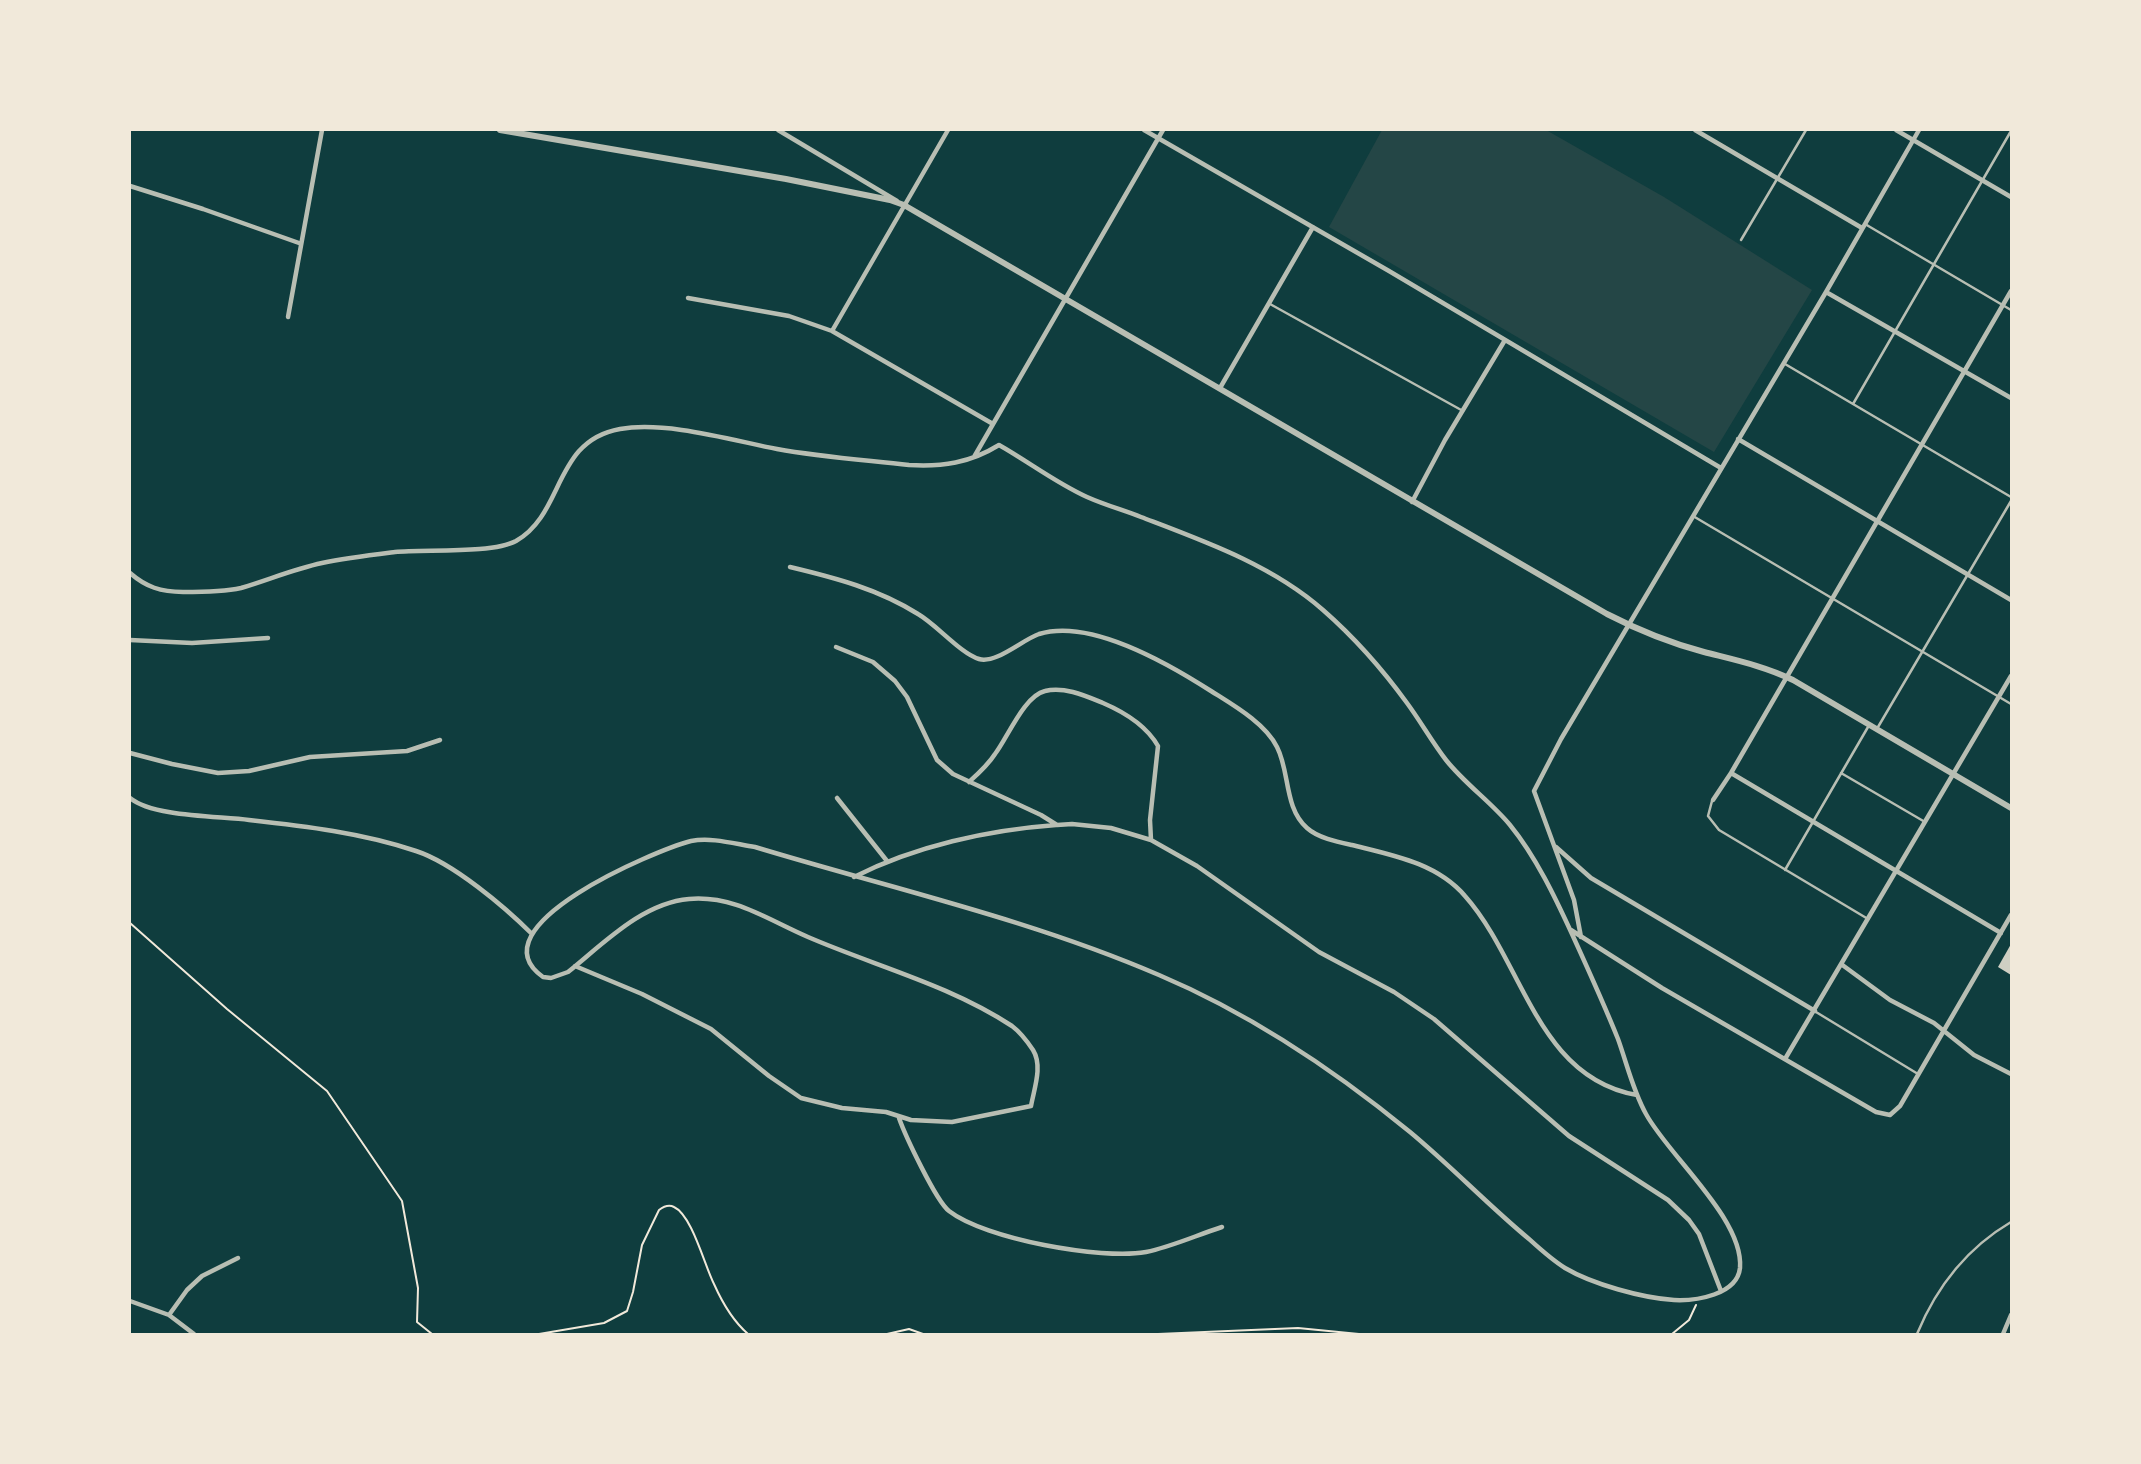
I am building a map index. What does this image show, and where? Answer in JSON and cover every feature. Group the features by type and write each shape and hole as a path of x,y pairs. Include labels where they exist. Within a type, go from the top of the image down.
{"street":[{"path":"288,317 321,130"},
{"path":"500,130 798,181 904,205"},
{"path":"778,130 1412,502 1629,626 1786,677 2011,808"},
{"path":"832,331 948,130"},
{"path":"1144,130 1721,468"},
{"path":"974,458 1163,130"},
{"path":"1695,130 1863,226"},
{"path":"1896,130 2011,197"},
{"path":"1581,937 1574,900 1534,791 1561,739 1919,130"},
{"path":"130,186 299,243"},
{"path":"1220,388 1313,227"},
{"path":"1713,800 2011,291"},
{"path":"1826,292 2011,398"},
{"path":"688,298 789,316 832,331 993,424"},
{"path":"1412,502 1505,340"},
{"path":"130,573 148,587 159,591 227,590 323,563 396,552 481,548 513,543 526,534 540,516 575,455 591,439 620,429 648,427 779,449 909,466 945,465 974,458 999,445 1089,498 1241,558 1277,577 1314,603 1374,662 1409,705 1449,764 1509,824 1541,873 1605,1006 1637,1095 1654,1127 1711,1197 1734,1240 1740,1270 1735,1283 1721,1291 1674,1300 1595,1281 1565,1268 1505,1219 1415,1137 1326,1068 1275,1034 1203,995 1162,976 1064,939 970,909 755,848 722,841 696,841 629,866 578,893 552,911 532,934 527,953 532,967 537,973 551,978 568,972 575,966 622,929 663,904 688,899 719,900 759,913 809,938 907,975 969,1003 1014,1028 1035,1054 1038,1066 1031,1107 952,1122 899,1118 886,1112 842,1108 801,1098 711,1029 642,994 575,966"},
{"path":"1738,439 2011,600"},
{"path":"790,567 839,578 879,593 922,616 961,649 978,659 998,656 1039,634 1067,630 1102,638 1177,670 1247,716 1273,739 1284,764 1295,812 1307,828 1339,842 1423,866 1459,889 1481,916 1524,997 1565,1055 1584,1073 1604,1086 1618,1092 1637,1095"},
{"path":"130,640 192,643 268,638"},
{"path":"835,647 873,662 895,681 906,697 937,760 953,774 1057,825"},
{"path":"1785,1059 2011,676"},
{"path":"969,782 994,756 1032,698 1046,691 1074,693 1130,716 1150,734 1158,746 1150,820 1151,840"},
{"path":"130,753 218,772 249,771 310,757 407,751 440,740"},
{"path":"1731,773 2001,933"},
{"path":"130,798 137,804 186,814 313,829 418,851 455,870 532,934"},
{"path":"836,798 887,861"},
{"path":"854,877 887,861 978,835 1057,825 1111,828 1151,840 1197,866 1319,952 1394,992 1434,1019 1569,1136 1668,1200 1699,1234 1721,1291"},
{"path":"1554,846 1591,878 1815,1011"},
{"path":"1570,930 1662,988 1876,1112 1890,1115 1900,1106 2011,915"},
{"path":"1841,964 1890,1000 1934,1023 1974,1055 2011,1074"},
{"path":"899,1118 906,1140 947,1210 978,1228 1085,1252 1145,1252 1222,1227"},
{"path":"169,1315 187,1290 202,1276 238,1258"},
{"path":"130,1301 169,1315 194,1335"},
{"path":"2003,1335 2011,1315"}],"lane":[{"path":"1741,240 1806,130"},
{"path":"1853,404 2011,131"},
{"path":"1863,226 2011,310"},
{"path":"1268,303 1463,411"},
{"path":"1783,362 2011,499 1878,729"},
{"path":"1693,516 2011,704"},
{"path":"1784,870 1870,724"},
{"path":"1842,773 1925,822"},
{"path":"1713,800 1709,816 1714,826 1868,919"},
{"path":"1815,1011 1918,1074"},
{"path":"1917,1335 1936,1294 1956,1269 1986,1239 2011,1222"}],"path":[{"path":"130,923 227,1009 327,1091 402,1201 418,1288 418,1322 432,1335"},
{"path":"539,1335 604,1323 627,1311 647,1232 659,1210 670,1206 676,1208 688,1222 723,1302 736,1323 748,1335"},
{"path":"1672,1335 1689,1320 1699,1297"},
{"path":"1158,1335 1298,1328 1359,1335"},
{"path":"887,1335 909,1329 923,1335"}],"shaded area":[{"path":"1382,130 1546,130 1664,197 1812,290 1714,452 1329,227"}],"building":[{"path":"2011,944 2011,975 1998,967"}]}
